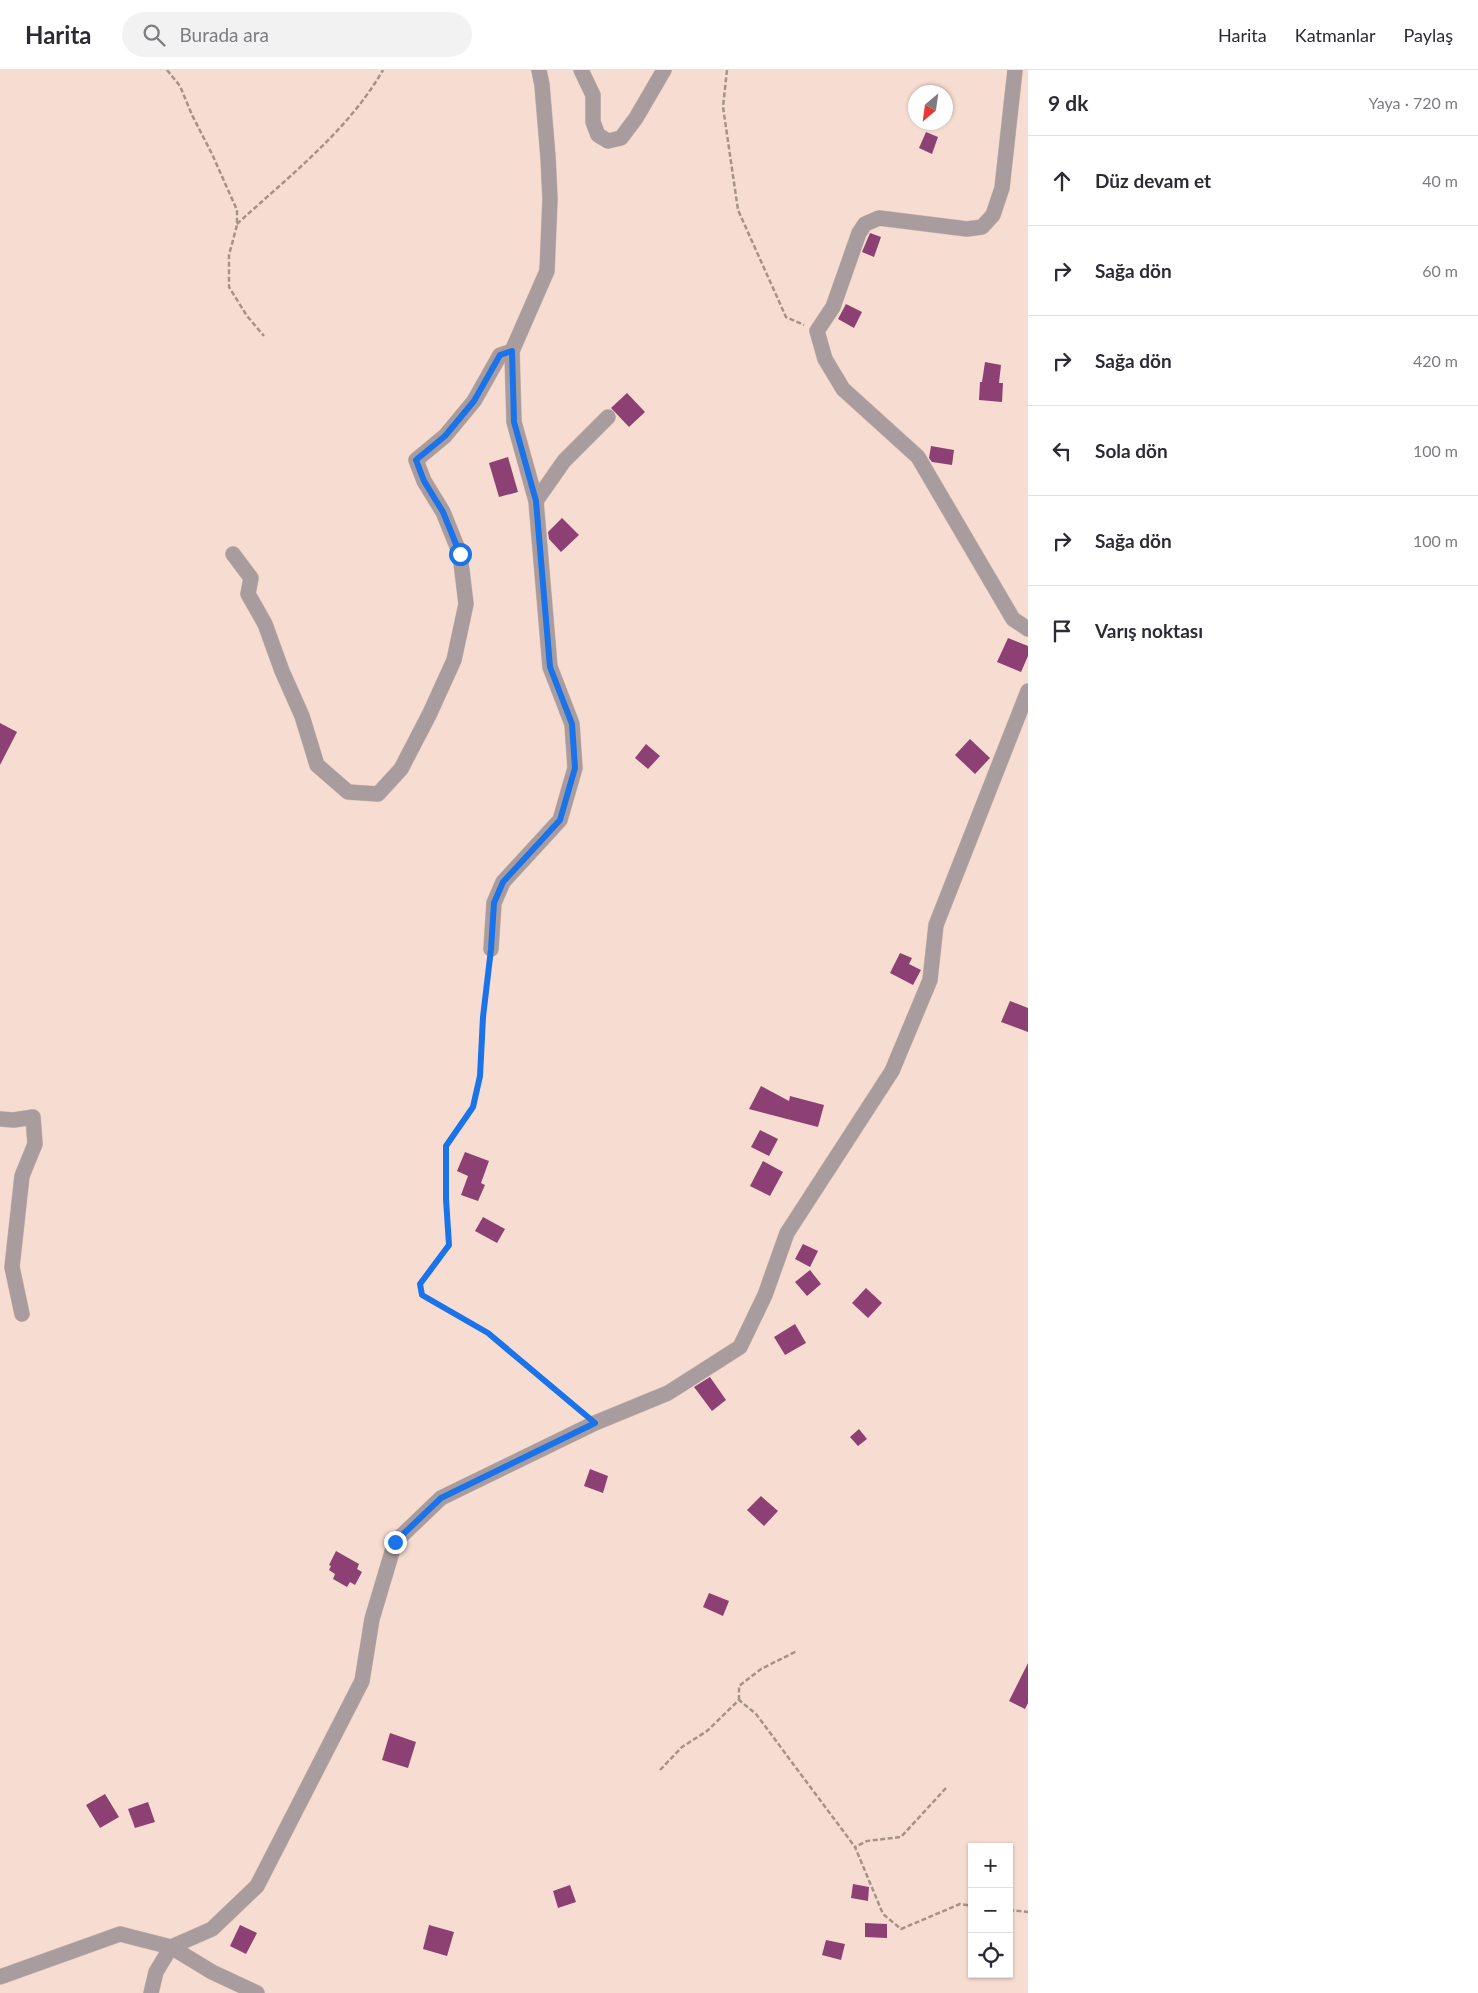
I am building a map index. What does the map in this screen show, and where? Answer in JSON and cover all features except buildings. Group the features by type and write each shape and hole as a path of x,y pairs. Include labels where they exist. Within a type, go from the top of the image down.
{"street":[{"path":"491,949 494,903 503,882 560,820 575,768 572,724 550,667 536,501 514,422 512,351 547,271 549,191 542,85 538,70"},
{"path":"581,70 593,95 593,122 598,135 608,141 621,138 636,118 664,70"},
{"path":"1015,70 1002,188 993,215 982,227 967,228 879,218 865,224 858,233 832,307 817,332 825,359 843,389 918,457 1013,619 1028,629"},
{"path":"234,554 251,578 248,594 265,624 282,671 302,716 317,765 348,792 378,794 401,769 430,713 454,660 466,604 460,554 443,512 424,481 416,460 445,436 474,401 500,355 512,351"},
{"path":"536,501 564,461 608,417"},
{"path":"151,1993 156,1972 171,1947 212,1929 257,1886 362,1681 372,1618 395,1542 441,1498 595,1423 668,1393 740,1347 765,1295 787,1233 892,1071 930,980 936,925 1028,691"},
{"path":"0,1119 14,1120 33,1117 35,1144 22,1176 12,1267 22,1314"},
{"path":"0,1977 120,1934 171,1947 212,1972 257,1993"}],"path":[{"path":"168,70 180,86 237,210 237,225 229,255 229,287 247,316 264,336"},
{"path":"237,225 329,138 369,94 383,70"},
{"path":"727,70 723,108 738,210 786,317 817,332"},
{"path":"491,949 483,1017 480,1076 473,1107 446,1146 446,1199 449,1245 420,1284 422,1295 488,1333 595,1423"},
{"path":"660,1770 682,1746 707,1731 739,1700 739,1686 761,1669 796,1651"},
{"path":"739,1700 756,1714 854,1848 883,1914 901,1929 960,1904 968,1905"},
{"path":"854,1848 868,1841 901,1837 946,1788"},
{"path":"1013,1910 1028,1912"}],"route":[{"path":"395,1542 441,1498 595,1423 488,1333 422,1295 420,1284 449,1245 446,1199 446,1146 473,1107 480,1076 483,1017 494,903 503,882 560,820 575,768 572,724 550,667 536,501 514,422 512,351 500,355 474,401 445,436 416,460 424,481 443,512 460,554"}]}
